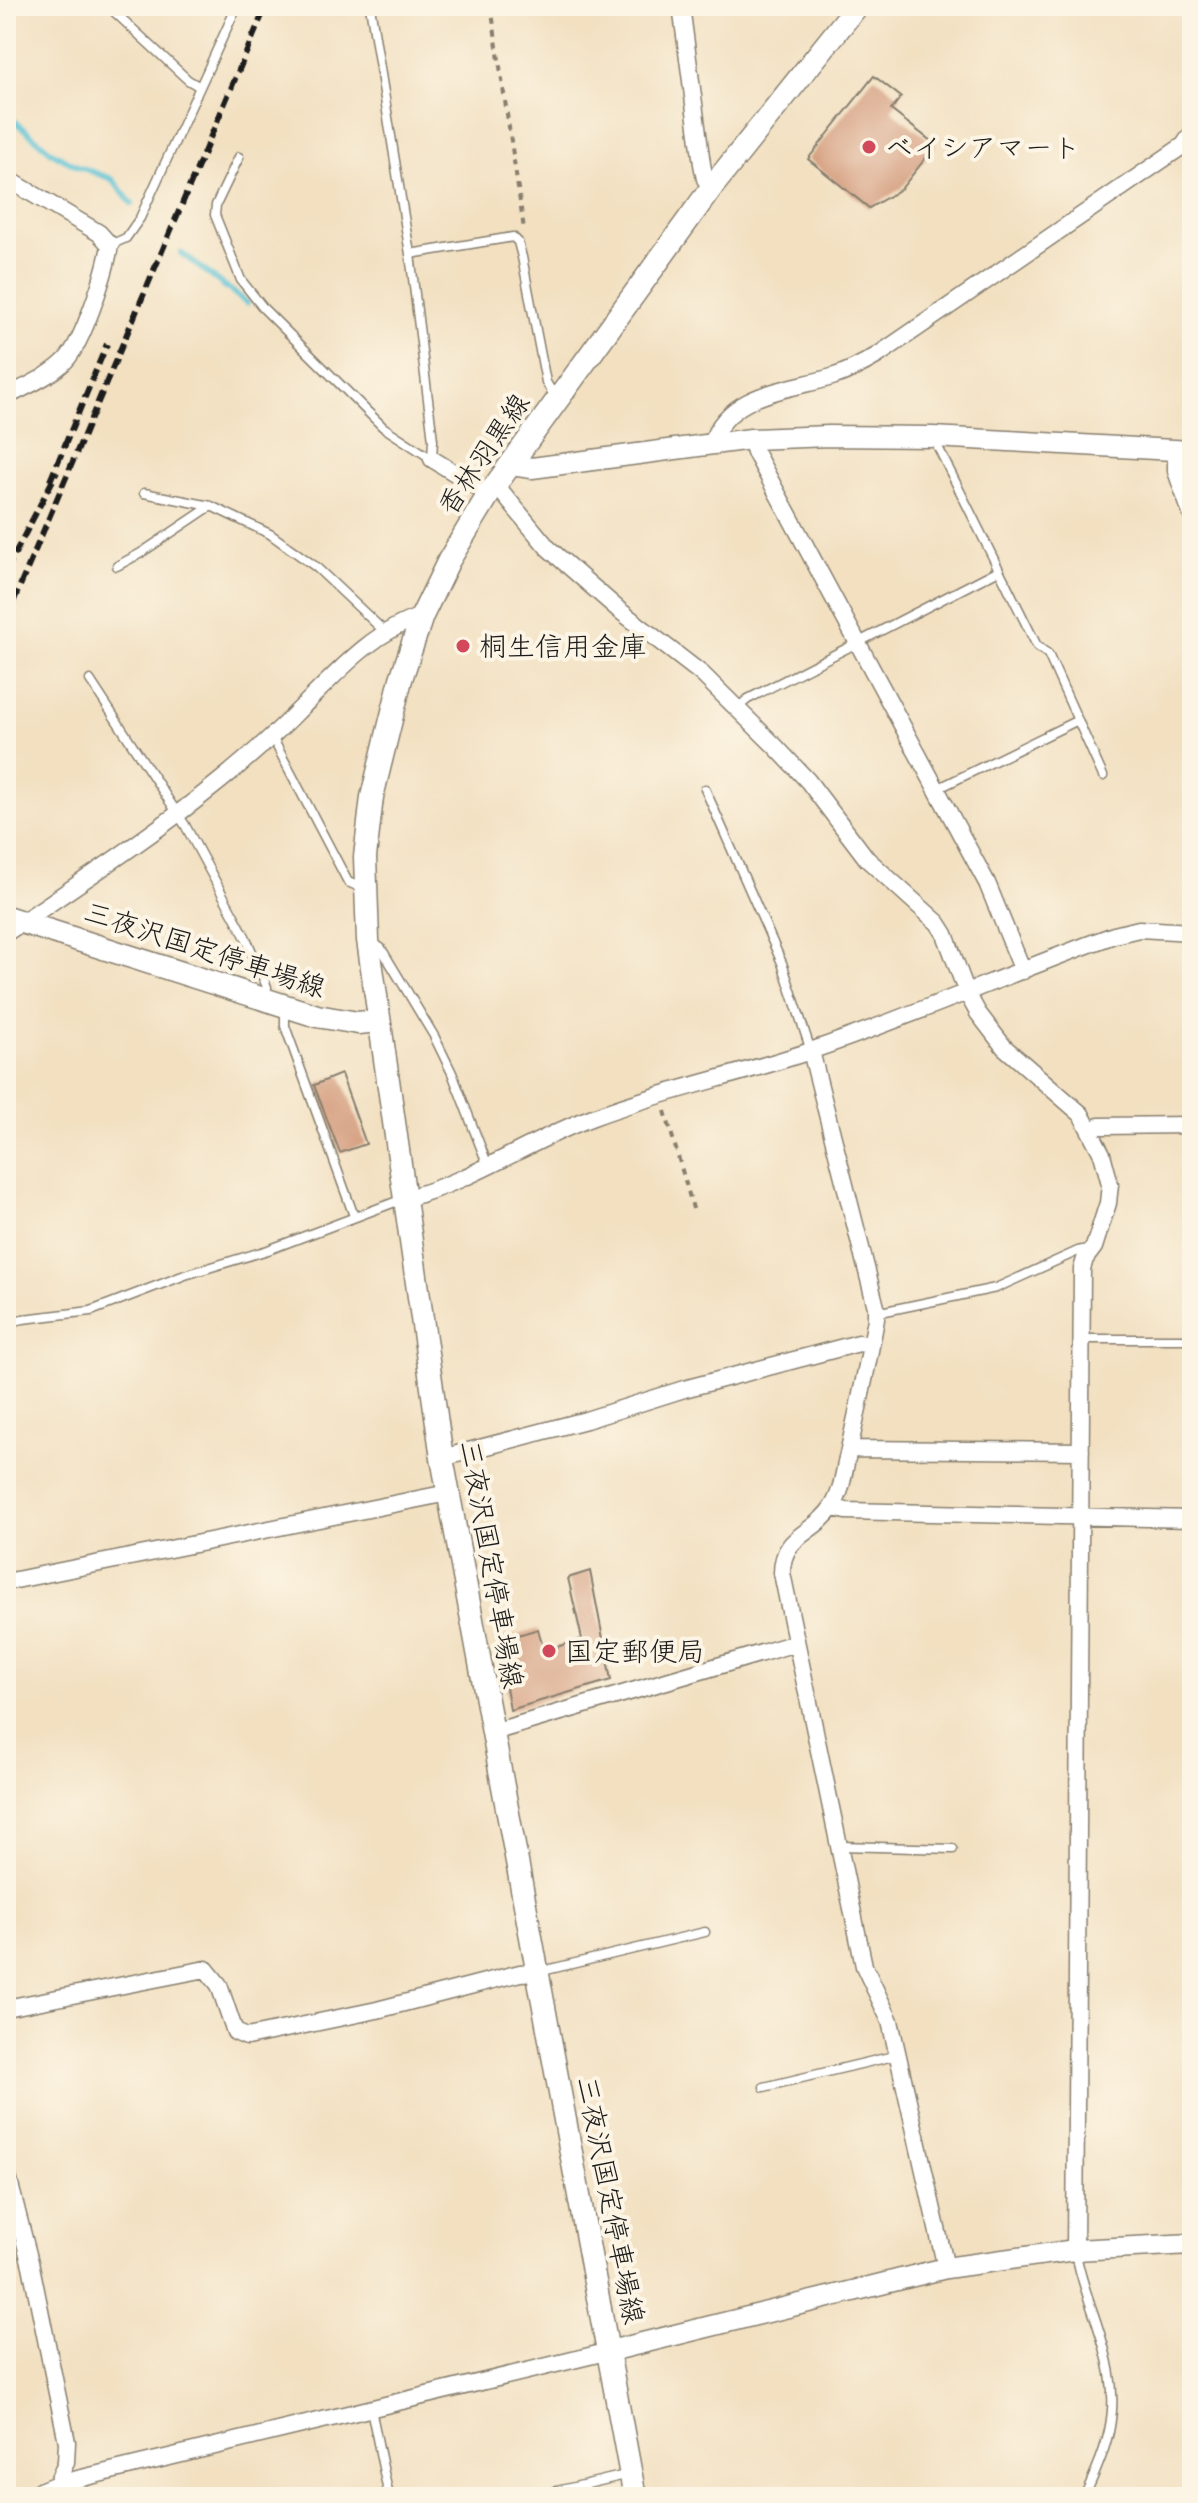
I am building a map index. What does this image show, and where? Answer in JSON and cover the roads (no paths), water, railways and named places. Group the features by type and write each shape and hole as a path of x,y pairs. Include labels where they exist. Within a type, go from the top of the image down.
{"main road":[{"name":"香林羽黒線","path":"378,1021 365,889 368,826 385,735 422,616 449,560 493,490 557,400 712,187 857,6"},
{"name":"三夜沢国定停車場線","path":"11,924 332,1020 358,1023 378,1021 448,1493 635,2497"}],"street":[{"path":"681,6 702,164 705,179 712,187"},
{"path":"711,444 719,424 743,404 863,365 1189,140"},
{"path":"6,178 99,233 110,245 84,326 69,357 52,372 6,397"},
{"path":"511,465 532,468 751,439 933,437 1184,450 1176,471 1192,516"},
{"path":"751,439 856,643 987,883 1023,971"},
{"path":"432,459 493,490 565,564 702,674 808,781 867,859 938,923 967,993 1004,1047 1081,1114 1102,1154 1110,1184 1108,1203 1094,1247 1082,1269 1075,2250"},
{"path":"11,924 178,813 272,737 340,670 385,632 422,616"},
{"path":"403,1199 427,1193 488,1168 591,1118 663,1093 811,1051 1128,930 1192,932"},
{"path":"811,1051 875,1313 849,1449 832,1507 817,1524 792,1542 783,1555 782,1573 864,1966 890,2021 946,2268"},
{"path":"1090,1131 1099,1126 1192,1125"},
{"path":"442,1458 586,1420 684,1389 859,1343 871,1345"},
{"path":"849,1449 1081,1451"},
{"path":"6,1582 448,1493"},
{"path":"832,1507 846,1511 1192,1519"},
{"path":"493,1732 796,1643"},
{"path":"6,2008 206,1969 219,1985 235,2032 247,2037 377,2010 520,1973 537,1972"},
{"path":"6,2169 31,2266 67,2442 66,2462 54,2491"},
{"path":"25,2497 371,2408 946,2268 1075,2250 1192,2244"}],"lane":[{"path":"108,6 188,80 200,87"},
{"path":"110,245 126,238 140,218 237,6"},
{"path":"370,6 410,254 433,440 432,459"},
{"path":"239,157 216,205 215,215 241,280 264,309 383,427 432,459"},
{"path":"410,254 513,237 520,249 546,382 557,400"},
{"path":"933,437 1037,646 1048,654 1103,776"},
{"path":"144,493 211,506 270,534 316,567 385,632"},
{"path":"117,566 211,506"},
{"path":"736,708 999,570"},
{"path":"90,680 178,813 246,938 285,1026 354,1216"},
{"path":"935,790 1078,720"},
{"path":"272,737 348,882 365,889"},
{"path":"705,789 782,963 811,1051"},
{"path":"368,940 381,948 434,1036 452,1073 488,1168"},
{"path":"6,1323 91,1311 403,1199"},
{"path":"875,1313 996,1288 1078,1251 1094,1247"},
{"path":"1082,1339 1192,1339"},
{"path":"839,1846 953,1849"},
{"path":"537,1972 705,1932"},
{"path":"764,2087 898,2054"},
{"path":"1075,2250 1109,2366 1114,2401 1098,2470 1084,2497"},
{"path":"371,2408 389,2497"},
{"path":"531,2497 631,2474"}],"waterway":[{"path":"6,114 53,153 112,179 132,204"},
{"path":"181,253 247,303"}],"railway":[{"path":"6,619 266,6"},
{"path":"50,481 107,344"},
{"path":"6,571 57,472"}],"place":[{"name":"ベイシアマート","path":"869,147"},
{"name":"桐生信用金庫","path":"463,646"},
{"name":"国定郵便局","path":"549,1651"}]}
